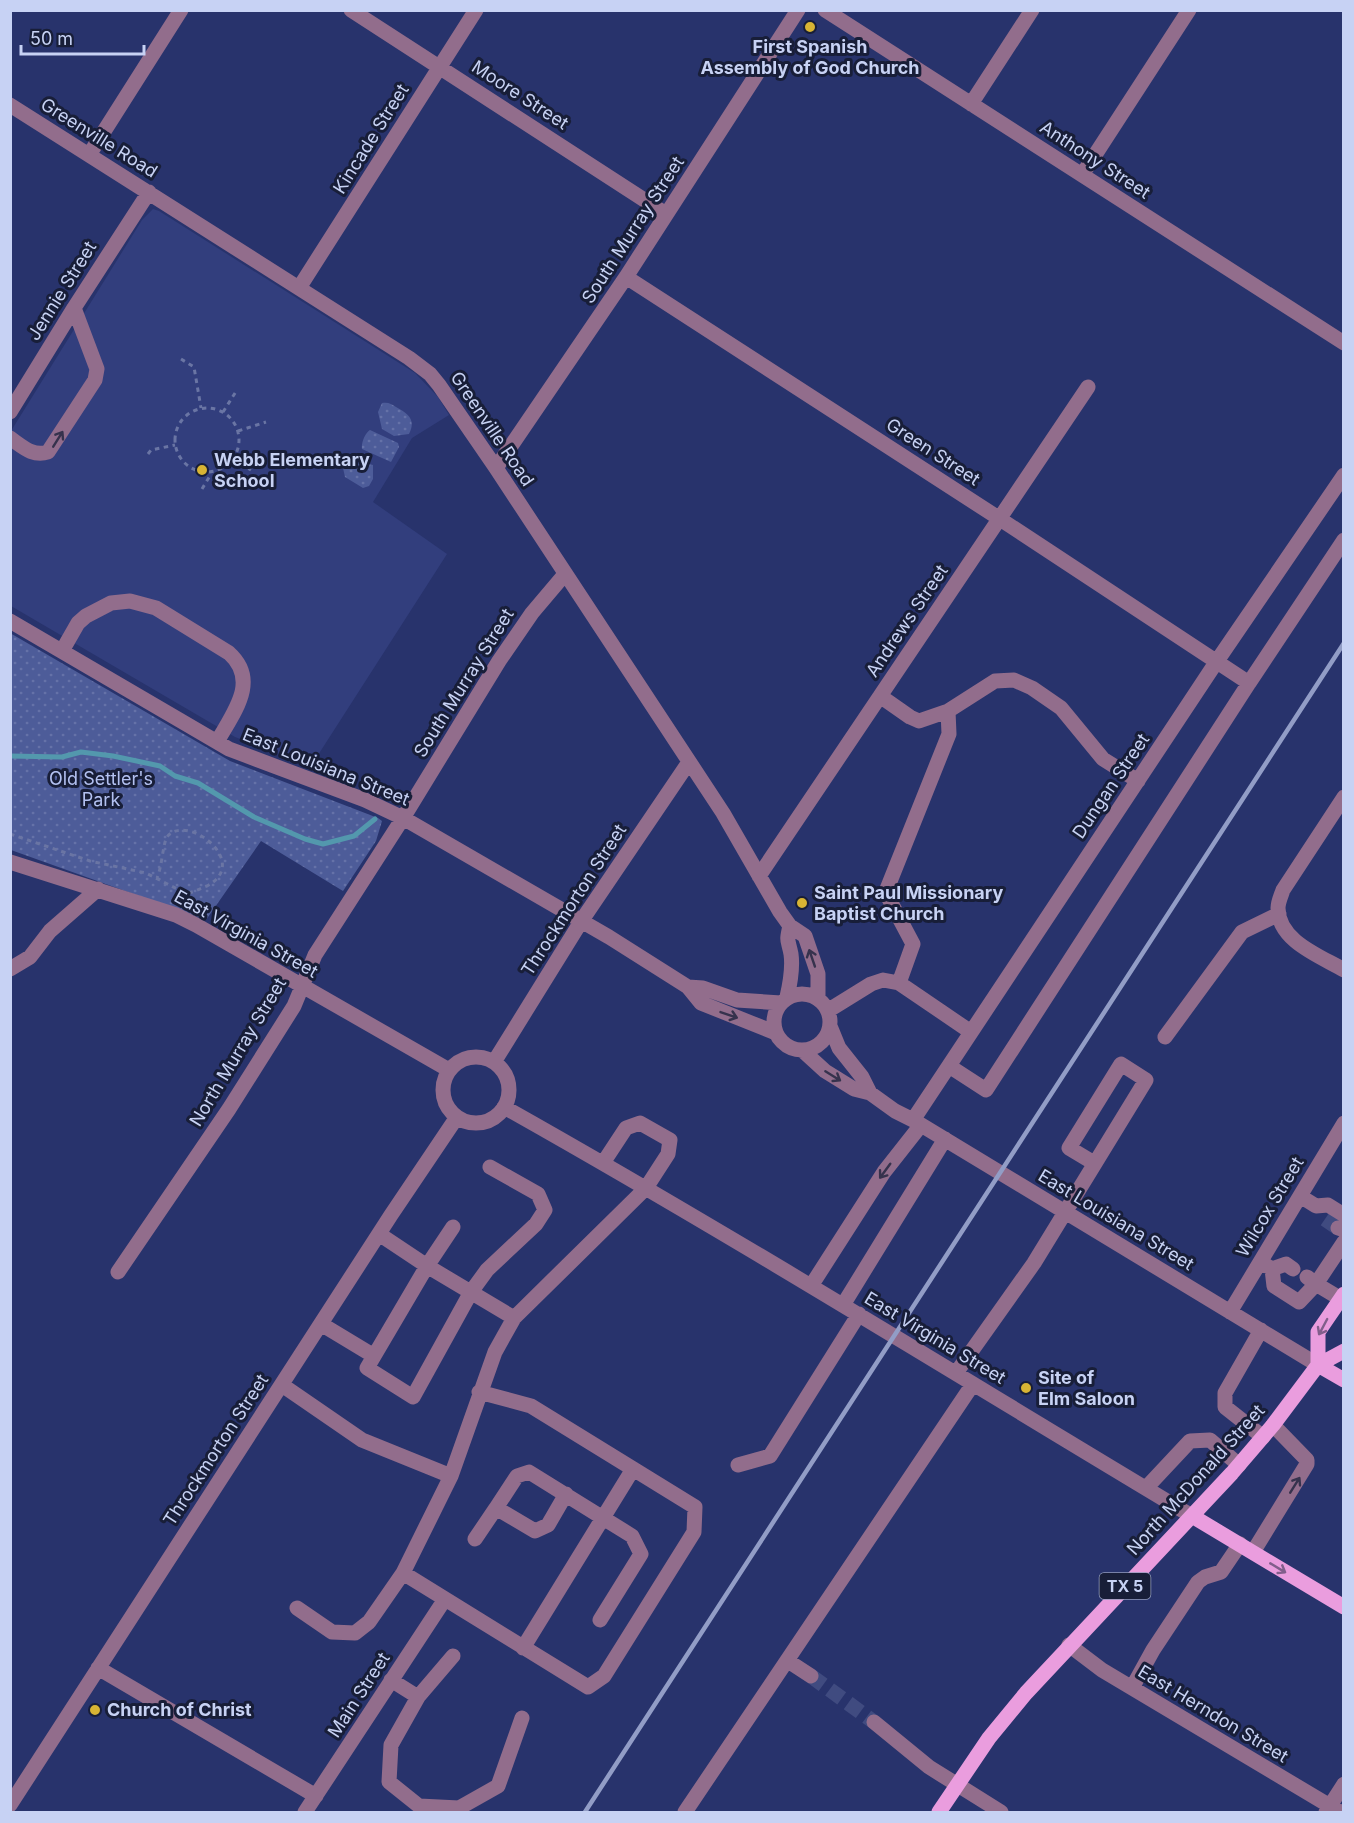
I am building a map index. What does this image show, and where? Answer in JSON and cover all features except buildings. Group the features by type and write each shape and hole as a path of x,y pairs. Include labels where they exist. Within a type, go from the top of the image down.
{"main road":[{"path":"1318,1365 1318,1332 1342,1296"},
{"name":"TX 5","path":"1318,1365 1344,1351"},
{"name":"East Louisiana Street","path":"1318,1365 1344,1380"},
{"name":"North McDonald Street","path":"939,1812 1005,1718 1069,1645 1239,1465 1318,1365"},
{"name":"East Virginia Street","path":"1192,1515 1344,1607"}],"street":[{"path":"89,154 181,10"},
{"name":"Moore Street","path":"351,10 666,214"},
{"name":"Kincade Street","path":"299,288 476,10"},
{"name":"South Murray Street","path":"496,468 626,277 798,10"},
{"name":"Anthony Street","path":"825,10 849,17 971,104 1344,343"},
{"path":"971,104 1032,10"},
{"path":"1082,175 1189,10"},
{"name":"Greenville Road","path":"10,105 410,358 430,374 496,468 723,813 790,926 805,936 818,974 818,998"},
{"name":"Jennie Street","path":"10,412 149,192"},
{"name":"Green Street","path":"626,277 1250,683"},
{"path":"10,438 33,453 48,452 95,380 97,369 74,308"},
{"name":"Andrews Street","path":"759,876 1088,387"},
{"name":"Dungan Street","path":"812,1286 917,1123 971,1032 1217,661 1344,475"},
{"path":"950,1066 986,1090 1344,540"},
{"name":"South Murray Street","path":"403,818 516,636 565,574"},
{"path":"62,651 78,623 102,607 120,601 130,601 156,608 229,653 242,670 243,690 240,699 217,742"},
{"name":"East Louisiana Street","path":"10,621 217,742 260,762 365,800 403,818 582,920 688,987 700,1003 776,1033"},
{"path":"880,696 919,721 948,711 995,681 1014,680 1032,688 1061,708 1103,759 1138,781"},
{"path":"899,983 913,944 888,897 887,889 949,734 948,711"},
{"name":"Throckmorton Street","path":"494,1062 582,920 689,762"},
{"path":"1344,797 1283,890 1278,906 1279,914 1293,940 1344,970"},
{"name":"North Murray Street","path":"118,1272 229,1109 294,1006 315,955 403,818"},
{"name":"East Virginia Street","path":"10,862 176,915 449,1070"},
{"path":"10,969 30,957 50,931 98,889"},
{"path":"1166,1037 1242,932 1279,914"},
{"name":"Greenville Road","path":"784,1000 791,974 791,954 786,942 790,926"},
{"path":"829,1010 872,984 884,980 899,983 971,1032"},
{"name":"East Louisiana Street","path":"688,987 703,988 737,1000 784,1000"},
{"path":"803,993 818,998 829,1010 830,1026 824,1041 810,1049 802,1050 787,1045 776,1033 774,1017 784,1000 803,993"},
{"name":"East Louisiana Street","path":"830,1026 839,1048 862,1077 870,1093"},
{"name":"East Louisiana Street","path":"802,1050 825,1071 854,1089 870,1093 895,1111 1318,1365"},
{"path":"473,1056 484,1057 494,1062 508,1079 508,1101 504,1107 495,1118 484,1122 474,1124 457,1117 447,1107 442,1096 442,1085 449,1070 462,1059 473,1056"},
{"path":"956,1373 1034,1263 1146,1080 1120,1064 1069,1148 1094,1163"},
{"name":"East Virginia Street","path":"504,1107 812,1286 1192,1515"},
{"name":"Throckmorton Street","path":"10,1805 457,1117"},
{"path":"297,1608 332,1632 355,1633 369,1622 404,1573 451,1476 479,1392 495,1352 514,1318 646,1188 668,1154 669,1140 640,1122 626,1128 603,1163"},
{"name":"Wilcox Street","path":"1230,1312 1266,1266 1300,1196 1344,1123"},
{"path":"843,1305 945,1139"},
{"path":"453,1227 427,1266 367,1368 413,1397 471,1293 487,1270 536,1224 545,1210 538,1194 490,1167"},
{"path":"1293,1269 1286,1264 1266,1266 1274,1286 1299,1302 1342,1229 1328,1205 1321,1212 1300,1196"},
{"path":"379,1234 427,1266 514,1318"},
{"path":"1311,1281 1342,1296"},
{"path":"738,1466 770,1456 859,1314"},
{"path":"321,1324 374,1356"},
{"path":"1132,1688 1198,1582 1221,1572 1246,1548 1307,1464 1307,1460 1268,1431 1225,1407 1225,1393 1261,1330"},
{"path":"685,1812 973,1384"},
{"path":"282,1385 362,1440 451,1476"},
{"path":"404,1573 588,1687 604,1676 694,1532 695,1507 531,1406 479,1392"},
{"path":"1146,1488 1190,1441 1210,1440 1239,1465"},
{"path":"523,1648 633,1469"},
{"path":"475,1539 517,1476 530,1472 604,1517 632,1536 641,1554 600,1620"},
{"path":"496,1508 535,1532 549,1525 567,1494"},
{"name":"Main Street","path":"305,1812 445,1599"},
{"name":"East Herndon Street","path":"1069,1645 1092,1664 1332,1810"},
{"path":"453,1656 418,1697 391,1745 390,1782 419,1806 459,1808 498,1786 522,1718"},
{"path":"788,1661 811,1677"},
{"path":"98,1668 316,1796"},
{"path":"392,1680 418,1697"},
{"path":"874,1722 929,1767 1001,1812"},
{"path":"1332,1810 1344,1784"}],"path":[{"path":"181,359 194,367 201,408"},
{"path":"223,412 237,390"},
{"path":"201,408 212,408 223,412 231,418 238,431 239,447 233,459 220,470 212,472 200,472 190,468 182,461 175,445 177,429 182,419 201,408"},
{"path":"238,431 266,422"},
{"path":"148,454 151,450 175,445"},
{"path":"233,459 251,470"},
{"path":"202,489 212,472"},
{"path":"10,834 90,861 146,873 191,893 211,884 219,876 223,870 222,857 203,836 195,831 178,831 165,840 163,862 158,878"}],"shaded area":[{"name":"Webb Elementary School","path":"153,209 415,373 438,397 449,415 412,438 373,502 447,554 311,766 235,737 11,606 11,431 142,220"}],"green space":[{"path":"382,403 391,404 408,415 412,425 409,434 394,436 382,429 378,412"},
{"path":"370,430 398,443 399,447 391,462 362,449 366,433"},
{"path":"354,460 373,465 373,479 369,486 363,488 345,477 343,468 346,463"},
{"name":"Old Settler's Park","path":"10,633 230,761 382,821 376,841 343,891 261,841 206,920 11,850"}],"waterway":[{"path":"10,756 62,757 81,752 160,766 175,776 198,783 254,817 305,839 323,844 354,836 375,819"}],"tunnel":[{"path":"1325,1219 1338,1228"},
{"path":"811,1676 874,1722"}],"railway":[{"path":"585,1812 1344,643"}],"place":[{"name":"First Spanish Assembly of God Church","path":"810,27"},
{"name":"Webb Elementary School","path":"202,470"},
{"name":"Saint Paul Missionary Baptist Church","path":"802,903"},
{"name":"Site of Elm Saloon","path":"1026,1388"},
{"name":"Church of Christ","path":"95,1710"}]}
